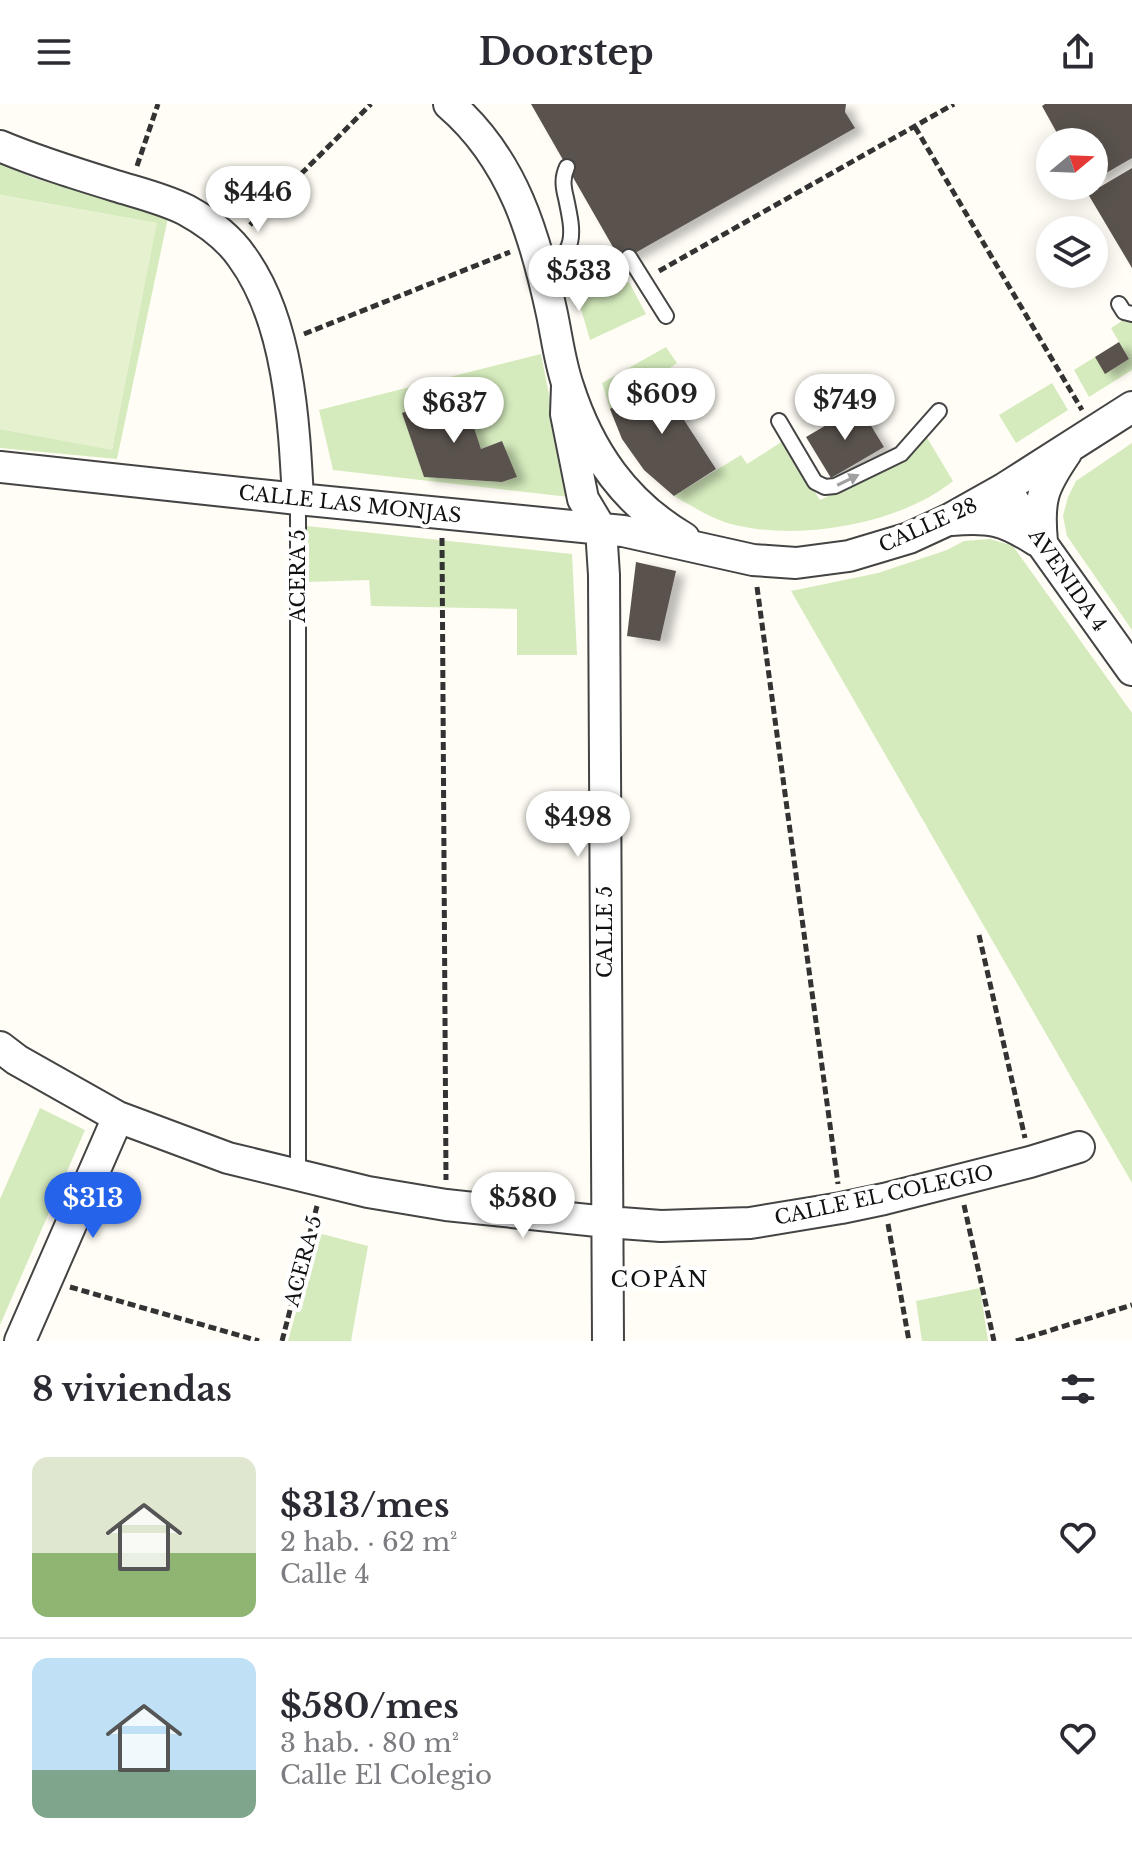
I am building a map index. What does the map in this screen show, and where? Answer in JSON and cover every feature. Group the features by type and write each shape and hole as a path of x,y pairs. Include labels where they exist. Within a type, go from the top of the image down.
{"street":[{"path":"449,104 485,141 505,171 522,209 543,275 567,386 598,454 622,488 660,524 699,547"},
{"name":"ACERA 5","path":"0,146 185,210 204,222 242,256 265,300 279,343 292,406 298,499"},
{"name":"CALLE 5","path":"567,386 566,414 576,512 601,529 604,575 608,1341"},
{"name":"CALLE 28","path":"699,547 753,560 796,563 873,551 948,520 1005,488 1132,407"},
{"path":"1042,544 1042,495 1051,475 1072,445"},
{"name":"CALLE LAS MONJAS","path":"0,467 441,513 576,512"},
{"name":"AVENIDA 4","path":"1005,488 1132,670"},
{"path":"948,520 998,520 1042,544"},
{"path":"601,529 699,547"},
{"name":"CALLE EL COLEGIO","path":"0,1047 17,1060 118,1117 228,1158 311,1179 446,1205 607,1222 661,1226 750,1223 884,1199 1079,1147"},
{"path":"20,1341 118,1117"}],"lane":[{"path":"543,275 560,263 572,235 563,185 567,167"},
{"path":"629,257 666,316"},
{"path":"1119,304 1124,312 1132,314"},
{"path":"779,421 815,482 825,487 835,486 901,454 939,411"},
{"name":"ACERA 5","path":"298,499 311,1179"}],"path":[{"path":"129,190 158,104"},
{"path":"231,244 371,104"},
{"path":"644,280 954,104"},
{"path":"915,127 1082,411"},
{"path":"279,343 534,243"},
{"path":"441,513 446,1205"},
{"path":"753,560 841,1208"},
{"path":"979,935 1030,1162"},
{"name":"ACERA 5","path":"282,1341 311,1179"},
{"path":"959,1181 994,1341"},
{"path":"884,1199 909,1341"},
{"path":"46,1280 259,1341"},
{"path":"1016,1341 1132,1305"}],"green space":[{"path":"0,164 36,179 169,213 117,459 0,448 0,429 112,449 156,223 0,195"},
{"path":"0,195 157,223 112,450 0,429"},
{"path":"629,282 646,314 590,340 576,292 593,286 600,294"},
{"path":"1122,321 1132,323 1132,370 1089,397 1074,370 1095,357 1106,373 1129,359 1111,328"},
{"path":"666,347 677,363 610,409 602,383"},
{"path":"541,354 569,497 333,470 319,410","holes":["454,394 464,421 471,420 481,449 502,441 516,477 502,482 424,477 403,413"]},
{"path":"1052,383 1068,410 1016,443 999,415"},
{"path":"926,436 953,481 906,508 849,525 789,531 735,525 704,513 674,496 741,455 747,464 783,441 820,500 906,459"},
{"path":"1132,443 1132,630 1067,536 1063,516 1076,481"},
{"path":"307,526 572,554 577,655 517,655 517,609 371,606 369,580 306,582"},
{"path":"990,539 1013,546 1132,713 1132,1183 791,591 878,573 947,550 964,541"},
{"path":"40,1108 85,1130 0,1325 0,1199"},
{"path":"318,1233 368,1246 351,1341 288,1341"},
{"path":"980,1288 988,1341 922,1341 916,1301"}],"building":[{"path":"531,104 846,104 845,112 855,128 621,261"},
{"path":"1132,104 1132,158 1108,172 1108,128 1054,128 1042,106"},
{"path":"1132,168 1132,268 1108,228 1108,216 1101,216 1092,200 1108,200 1108,182"},
{"path":"1119,342 1129,359 1105,374 1095,357"},
{"path":"670,369 683,387 669,397 716,469 674,496 644,470 622,439 610,409"},
{"path":"454,394 464,421 471,419 481,449 502,441 517,477 502,482 424,477 402,413"},
{"path":"859,406 884,447 831,478 806,437"},
{"path":"636,562 676,571 660,641 627,636"}],"district":[{"name":"COPÁN","path":"660,1279"}]}
